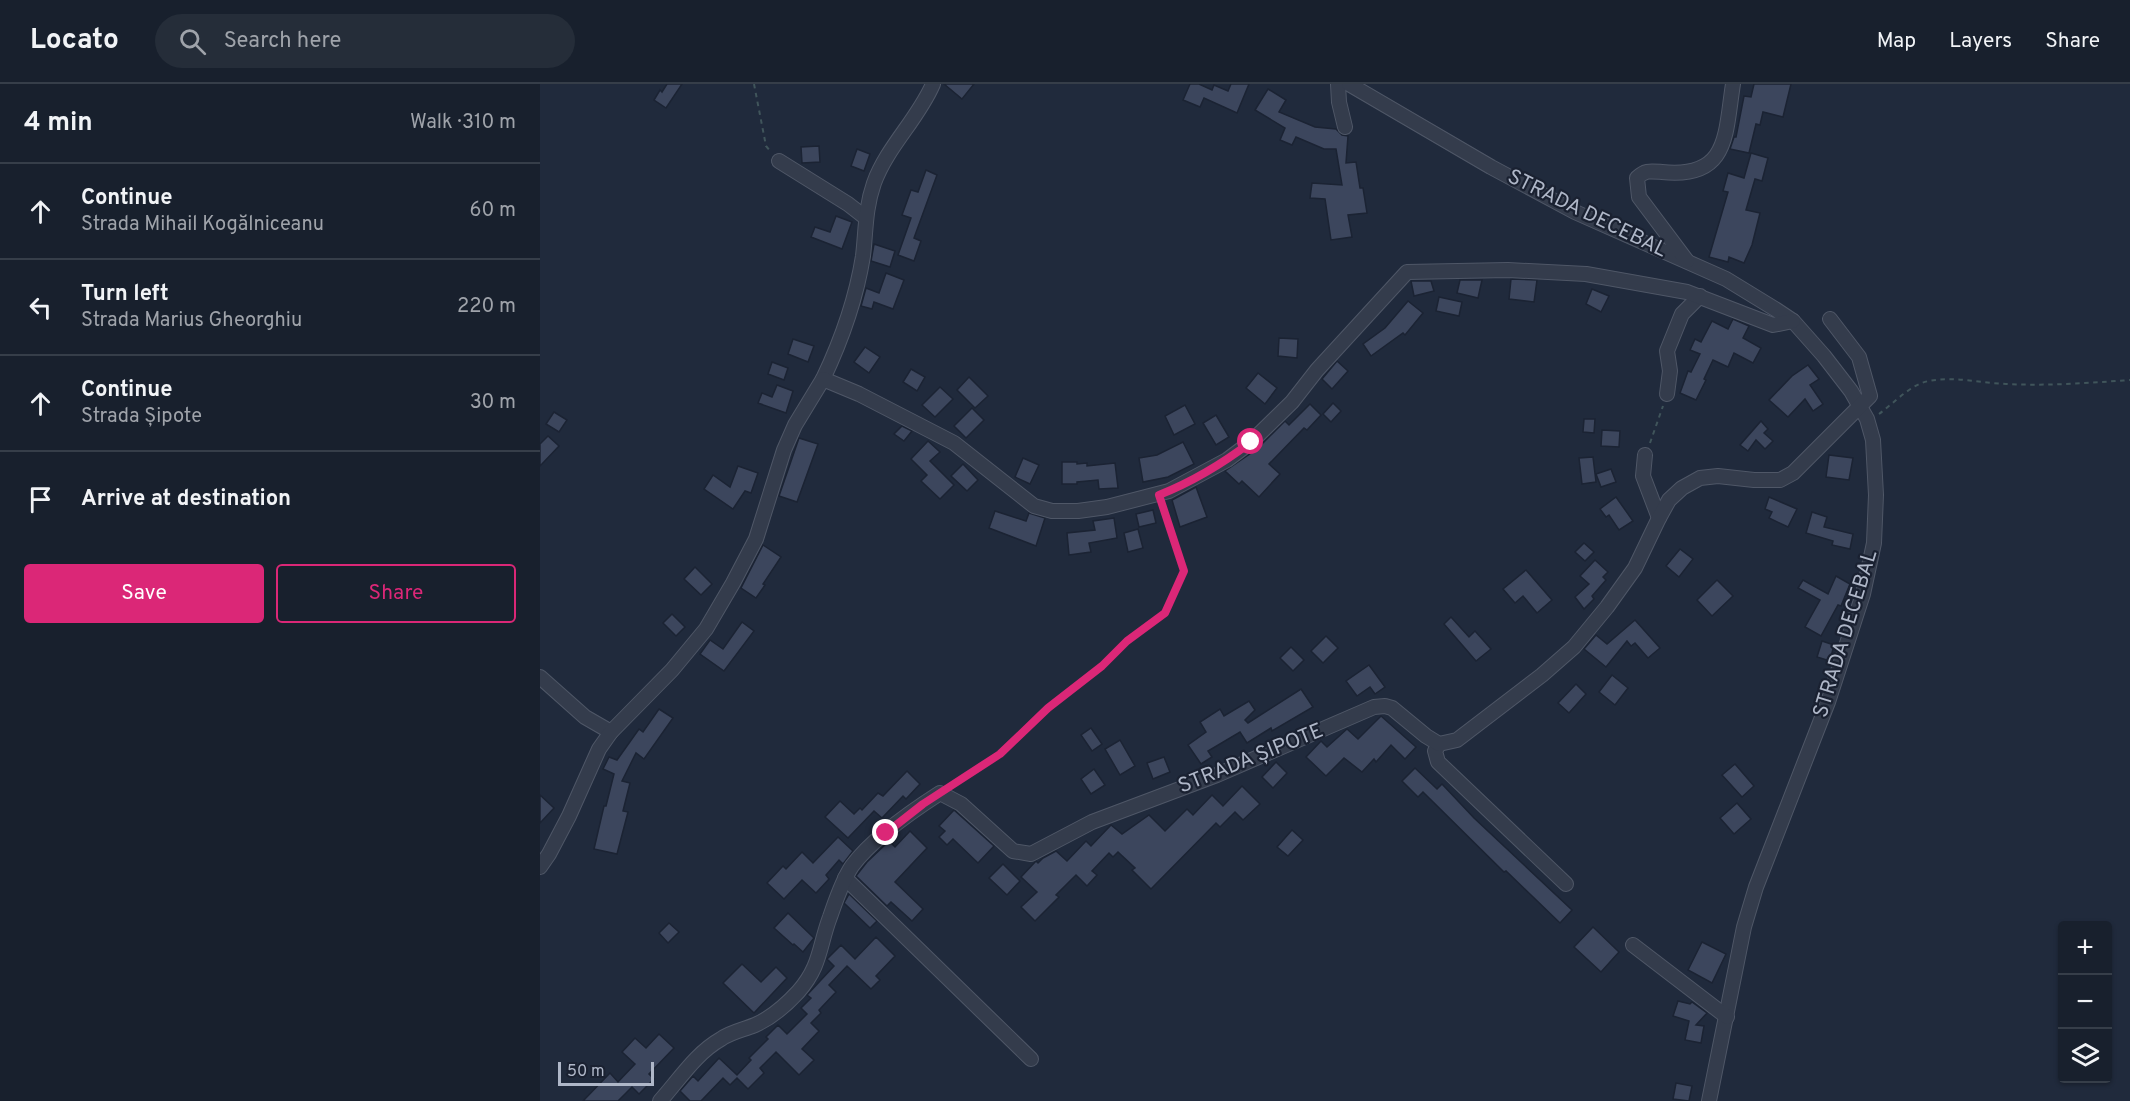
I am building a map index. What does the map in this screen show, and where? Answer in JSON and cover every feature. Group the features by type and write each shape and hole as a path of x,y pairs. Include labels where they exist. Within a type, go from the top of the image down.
{"street":[{"path":"540,867 569,816 599,749 611,732 672,670 706,629 756,539 784,450 795,425 823,379 849,318 863,255 866,208 875,181 889,154 933,84"},
{"path":"1338,84 1339,102 1345,127"},
{"name":"STRADA DECEBAL","path":"1349,84 1491,167 1565,207 1726,279 1793,321 1837,372 1863,413 1873,440 1875,458 1874,543 1863,594 1828,702 1756,887 1744,927 1709,1101"},
{"path":"1688,262 1639,197 1636,186 1637,178 1642,172 1648,170 1676,174 1692,172 1713,161 1719,153 1724,138 1733,84"},
{"path":"779,161 848,204 866,218"},
{"path":"823,379 860,394 954,443 1034,506 1052,511 1078,511 1159,495 1227,460 1251,442 1292,402 1317,370 1407,272 1508,270 1586,274 1687,292 1773,325 1793,321"},
{"path":"1667,394 1670,371 1667,351 1682,314 1700,296"},
{"path":"1566,884 1438,762 1435,751 1439,744 1457,741 1480,725 1574,647 1635,568 1659,518 1670,500 1682,488 1700,478 1718,476 1780,480 1793,474 1835,430 1863,413 1870,396 1859,357 1830,319"},
{"path":"1645,455 1643,476 1659,518"},
{"path":"540,677 585,717 611,732"},
{"name":"STRADA ȘIPOTE","path":"940,793 961,804 1013,851 1031,854 1092,822 1217,775 1374,708 1385,706 1392,708 1439,744"},
{"path":"660,1101 706,1050 720,1039 765,1019 779,1010 805,983 814,969 829,920 852,866 886,833 940,793"},
{"path":"845,878 1030,1059"},
{"path":"1633,945 1727,1017"}],"path":[{"path":"754,84 766,146 779,161"},
{"path":"1863,413 1879,414 1915,387 1927,381 2080,384 2130,380"},
{"path":"1645,455 1667,394"},
{"path":"940,793 1000,754 1048,708 1102,666 1127,641 1165,613 1184,571 1159,495"}],"building":[{"path":"667,84 682,84 666,108 654,100"},
{"path":"944,84 974,84 962,99"},
{"path":"1190,84 1199,84 1212,90 1214,85 1228,91 1231,84 1249,84 1237,113 1204,98 1200,107 1183,100"},
{"path":"1754,84 1791,84 1783,117 1763,112 1760,125 1756,124 1749,153 1730,149 1736,137 1744,96 1751,97"},
{"path":"1268,89 1286,100 1279,112 1315,127 1336,129 1342,135 1348,136 1346,163 1356,162 1367,213 1348,215 1352,237 1331,240 1325,199 1310,198 1312,183 1342,185 1336,149 1324,149 1296,137 1292,145 1280,140 1285,128 1255,110"},
{"path":"819,146 820,162 802,163 801,147"},
{"path":"857,149 870,154 864,171 851,166"},
{"path":"1751,153 1768,158 1762,181 1755,179 1746,210 1760,213 1752,245 1744,263 1729,257 1728,262 1709,257 1728,192 1723,191 1728,173 1744,178"},
{"path":"926,170 937,175 914,238 921,241 914,261 898,255 911,218 902,215 911,190 918,192"},
{"path":"836,216 852,222 842,249 811,237 815,227 830,232"},
{"path":"874,244 895,251 890,267 871,261"},
{"path":"886,273 904,280 893,309 874,302 872,309 861,306 866,288 879,293"},
{"path":"1511,279 1537,280 1534,302 1509,299"},
{"path":"1460,280 1482,280 1478,298 1457,293"},
{"path":"1411,281 1431,281 1434,291 1414,296"},
{"path":"1592,289 1609,296 1601,312 1586,304"},
{"path":"1439,297 1462,302 1459,316 1436,311"},
{"path":"1408,301 1423,313 1405,335 1403,333 1371,356 1363,344 1385,328"},
{"path":"1733,319 1749,326 1743,338 1761,348 1753,363 1734,353 1728,367 1713,360 1696,400 1680,393 1688,371 1691,372 1700,354 1690,350 1695,339 1701,342 1712,321 1728,329"},
{"path":"1279,338 1298,339 1297,358 1278,356"},
{"path":"793,339 814,346 808,362 788,354"},
{"path":"865,347 880,357 869,373 854,362"},
{"path":"1337,361 1348,371 1332,389 1322,379"},
{"path":"772,362 788,368 784,380 768,374"},
{"path":"1808,365 1819,379 1810,385 1823,404 1813,411 1805,399 1788,417 1769,400 1792,376"},
{"path":"911,369 925,377 917,391 903,382"},
{"path":"1258,373 1277,388 1265,404 1246,388"},
{"path":"969,377 988,396 975,408 957,390"},
{"path":"777,385 793,391 786,413 758,403 762,393 772,397"},
{"path":"940,387 953,399 935,417 922,405"},
{"path":"1333,403 1341,411 1331,422 1323,414"},
{"path":"1310,404 1321,415 1307,430 1304,428 1269,464 1280,474 1259,497 1242,481 1239,484 1225,471 1257,449 1285,421 1289,425"},
{"path":"1185,405 1195,424 1174,435 1165,416"},
{"path":"972,408 984,420 966,438 954,426"},
{"path":"554,412 567,420 559,432 546,424"},
{"path":"1216,415 1229,437 1216,445 1203,423"},
{"path":"1584,419 1595,419 1594,433 1583,432"},
{"path":"1761,421 1768,429 1764,433 1773,441 1765,449 1756,440 1748,451 1740,445"},
{"path":"902,426 912,431 904,441 894,434"},
{"path":"1602,430 1620,431 1619,447 1601,446"},
{"path":"548,436 559,446 540,466 540,444"},
{"path":"799,438 818,444 797,502 779,496"},
{"path":"928,441 940,452 930,461 954,485 940,499 921,481 927,475 911,459"},
{"path":"1183,442 1194,464 1168,477 1143,482 1139,458 1157,455"},
{"path":"1829,455 1853,458 1849,480 1826,477"},
{"path":"1593,457 1596,482 1582,484 1579,458"},
{"path":"1023,458 1039,465 1030,484 1015,477"},
{"path":"1062,462 1087,463 1087,466 1115,463 1118,488 1099,489 1098,480 1062,484"},
{"path":"963,464 978,480 967,491 951,476"},
{"path":"738,466 758,473 751,493 745,491 733,509 704,489 713,475 730,487"},
{"path":"1611,469 1616,482 1601,487 1596,474"},
{"path":"1196,487 1207,517 1180,527 1172,500"},
{"path":"1616,497 1633,521 1619,530 1609,515 1606,517 1600,509"},
{"path":"1769,497 1797,509 1788,527 1769,518 1772,512 1765,509"},
{"path":"1153,510 1156,523 1139,527 1136,514"},
{"path":"995,511 1026,521 1029,513 1045,518 1036,546 989,528"},
{"path":"1812,512 1827,517 1824,527 1853,534 1850,549 1832,545 1833,541 1806,533"},
{"path":"1114,518 1117,538 1089,543 1091,552 1069,555 1067,533 1095,530 1093,521"},
{"path":"1138,529 1143,548 1128,552 1124,533"},
{"path":"1584,543 1594,552 1585,561 1575,552"},
{"path":"763,545 781,557 756,598 741,588"},
{"path":"1680,549 1693,559 1679,577 1666,566"},
{"path":"1595,560 1608,572 1603,577 1606,580 1592,596 1594,599 1584,609 1575,597 1589,584 1580,576"},
{"path":"695,567 712,584 701,595 684,579"},
{"path":"1526,570 1552,600 1537,613 1523,596 1515,603 1503,589"},
{"path":"1836,576 1850,584 1841,606 1838,605 1821,636 1805,627 1820,600 1798,588 1803,580 1828,594"},
{"path":"1717,580 1733,596 1712,616 1697,600"},
{"path":"672,614 685,627 676,636 663,623"},
{"path":"1451,617 1469,637 1475,631 1491,649 1476,661 1444,624"},
{"path":"1635,620 1660,648 1648,658 1635,643 1631,646 1627,641 1606,667 1584,649 1596,635 1607,644"},
{"path":"742,622 754,631 724,671 700,654 710,640 723,649"},
{"path":"1326,636 1338,648 1323,663 1311,651"},
{"path":"1822,641 1834,645 1830,661 1817,657"},
{"path":"1291,647 1304,660 1293,671 1280,658"},
{"path":"1369,665 1385,687 1375,694 1370,687 1357,696 1346,681"},
{"path":"1612,675 1628,688 1615,705 1599,692"},
{"path":"1576,684 1586,694 1569,713 1558,703"},
{"path":"1301,689 1313,707 1272,731 1271,728 1247,743 1240,732 1208,751 1212,757 1201,764 1188,745 1206,732 1200,722 1220,709 1224,716 1249,701 1255,710 1245,720 1248,723"},
{"path":"659,709 673,718 644,759 636,753 622,781 630,783 623,811 628,812 617,854 594,849 614,774 603,769 609,757 617,760 639,729 643,732"},
{"path":"1381,716 1416,747 1405,759 1391,745 1376,762 1374,759 1362,772 1344,758 1326,776 1306,757 1321,741 1327,747 1347,729 1358,739"},
{"path":"1091,728 1102,744 1092,751 1081,735"},
{"path":"1120,740 1135,766 1120,775 1105,749"},
{"path":"1164,757 1170,772 1153,779 1147,763"},
{"path":"1276,762 1287,773 1273,788 1262,777"},
{"path":"1735,764 1754,786 1742,797 1722,775"},
{"path":"1415,768 1437,789 1442,784 1474,818 1572,910 1560,923 1506,871 1504,872 1423,792 1418,797 1402,781"},
{"path":"1094,769 1105,785 1091,794 1081,779"},
{"path":"907,771 920,784 906,799 903,796 882,818 874,811 848,838 825,817 840,801 854,814 860,808 862,810 878,793 883,796"},
{"path":"1242,786 1260,804 1243,820 1235,812 1220,827 1216,823 1151,889 1132,870 1135,868 1118,852 1113,857 1109,853 1092,871 1097,875 1087,886 1076,875 1056,895 1059,897 1035,921 1021,907 1037,892 1021,877 1036,861 1038,863 1056,851 1067,861 1086,841 1091,846 1111,825 1122,834 1149,815 1165,831 1187,809 1193,815 1212,795 1223,806"},
{"path":"540,795 554,808 540,823"},
{"path":"1737,803 1751,819 1734,834 1720,818"},
{"path":"954,810 994,846 978,863 953,839 947,845 939,837 945,831 939,826"},
{"path":"1292,830 1303,840 1288,856 1277,847"},
{"path":"910,831 927,848 895,882 923,909 912,921 891,902 887,906 856,876 889,841 895,847"},
{"path":"838,837 853,851 843,864 839,860 826,875 829,879 816,893 802,880 784,899 767,883 783,866 786,869 802,852 813,863"},
{"path":"1003,864 1020,881 1007,895 989,878"},
{"path":"849,894 877,921 870,928 844,903"},
{"path":"788,913 814,938 803,952 774,928"},
{"path":"669,923 679,932 668,943 659,933"},
{"path":"1593,927 1619,952 1601,972 1574,947"},
{"path":"876,937 895,956 876,976 880,980 871,989 847,966 829,985 836,992 819,1010 821,1013 811,1023 819,1031 802,1049 814,1060 799,1075 776,1052 760,1068 764,1073 748,1089 737,1078 730,1085 723,1078 701,1101 690,1101 680,1091 693,1076 698,1081 719,1058 737,1075 778,1025 787,1034 807,1014 801,1008 811,998 807,995 834,966 827,959 841,945 855,959"},
{"path":"1702,942 1726,954 1712,983 1688,970"},
{"path":"742,964 761,982 776,967 787,978 754,1013 723,983"},
{"path":"1678,1001 1690,1004 1692,1002 1707,1013 1696,1025 1704,1026 1701,1043 1685,1040 1689,1021 1673,1016"},
{"path":"659,1034 674,1048 649,1074 654,1079 639,1094 632,1087 618,1101 583,1101 610,1073 618,1082 635,1064 622,1052 635,1038 646,1048"},
{"path":"1676,1083 1692,1086 1689,1101 1673,1099"}],"route":[{"path":"886,833 923,804 1000,754 1048,708 1102,666 1127,641 1165,613 1184,571 1159,495 1227,460 1251,442"}]}
